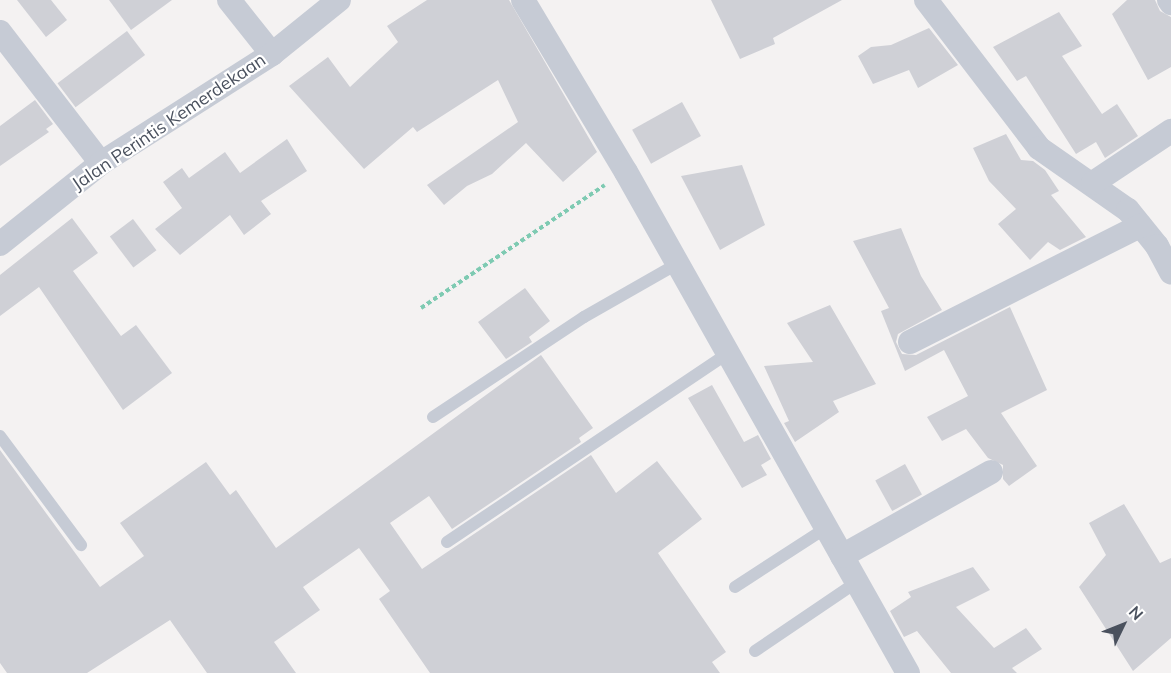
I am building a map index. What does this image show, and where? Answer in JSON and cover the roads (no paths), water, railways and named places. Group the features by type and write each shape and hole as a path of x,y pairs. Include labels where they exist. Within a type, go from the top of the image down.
{"street":[{"path":"229,0 272,54"},
{"name":"Jalan Perintis Kemerdekaan","path":"0,244 101,163 272,54 339,0"},
{"path":"524,0 626,172 908,673"},
{"path":"926,0 1039,148 1060,165 1093,183 1128,210 1171,272"},
{"path":"0,32 101,163"},
{"path":"1093,183 1171,131"},
{"path":"910,342 1140,226"},
{"path":"842,556 991,472"}],"lane":[{"path":"433,417 584,317 677,264"},
{"path":"447,542 728,354"},
{"path":"0,436 81,545"},
{"path":"735,587 826,528"},
{"path":"755,651 857,582"}]}
